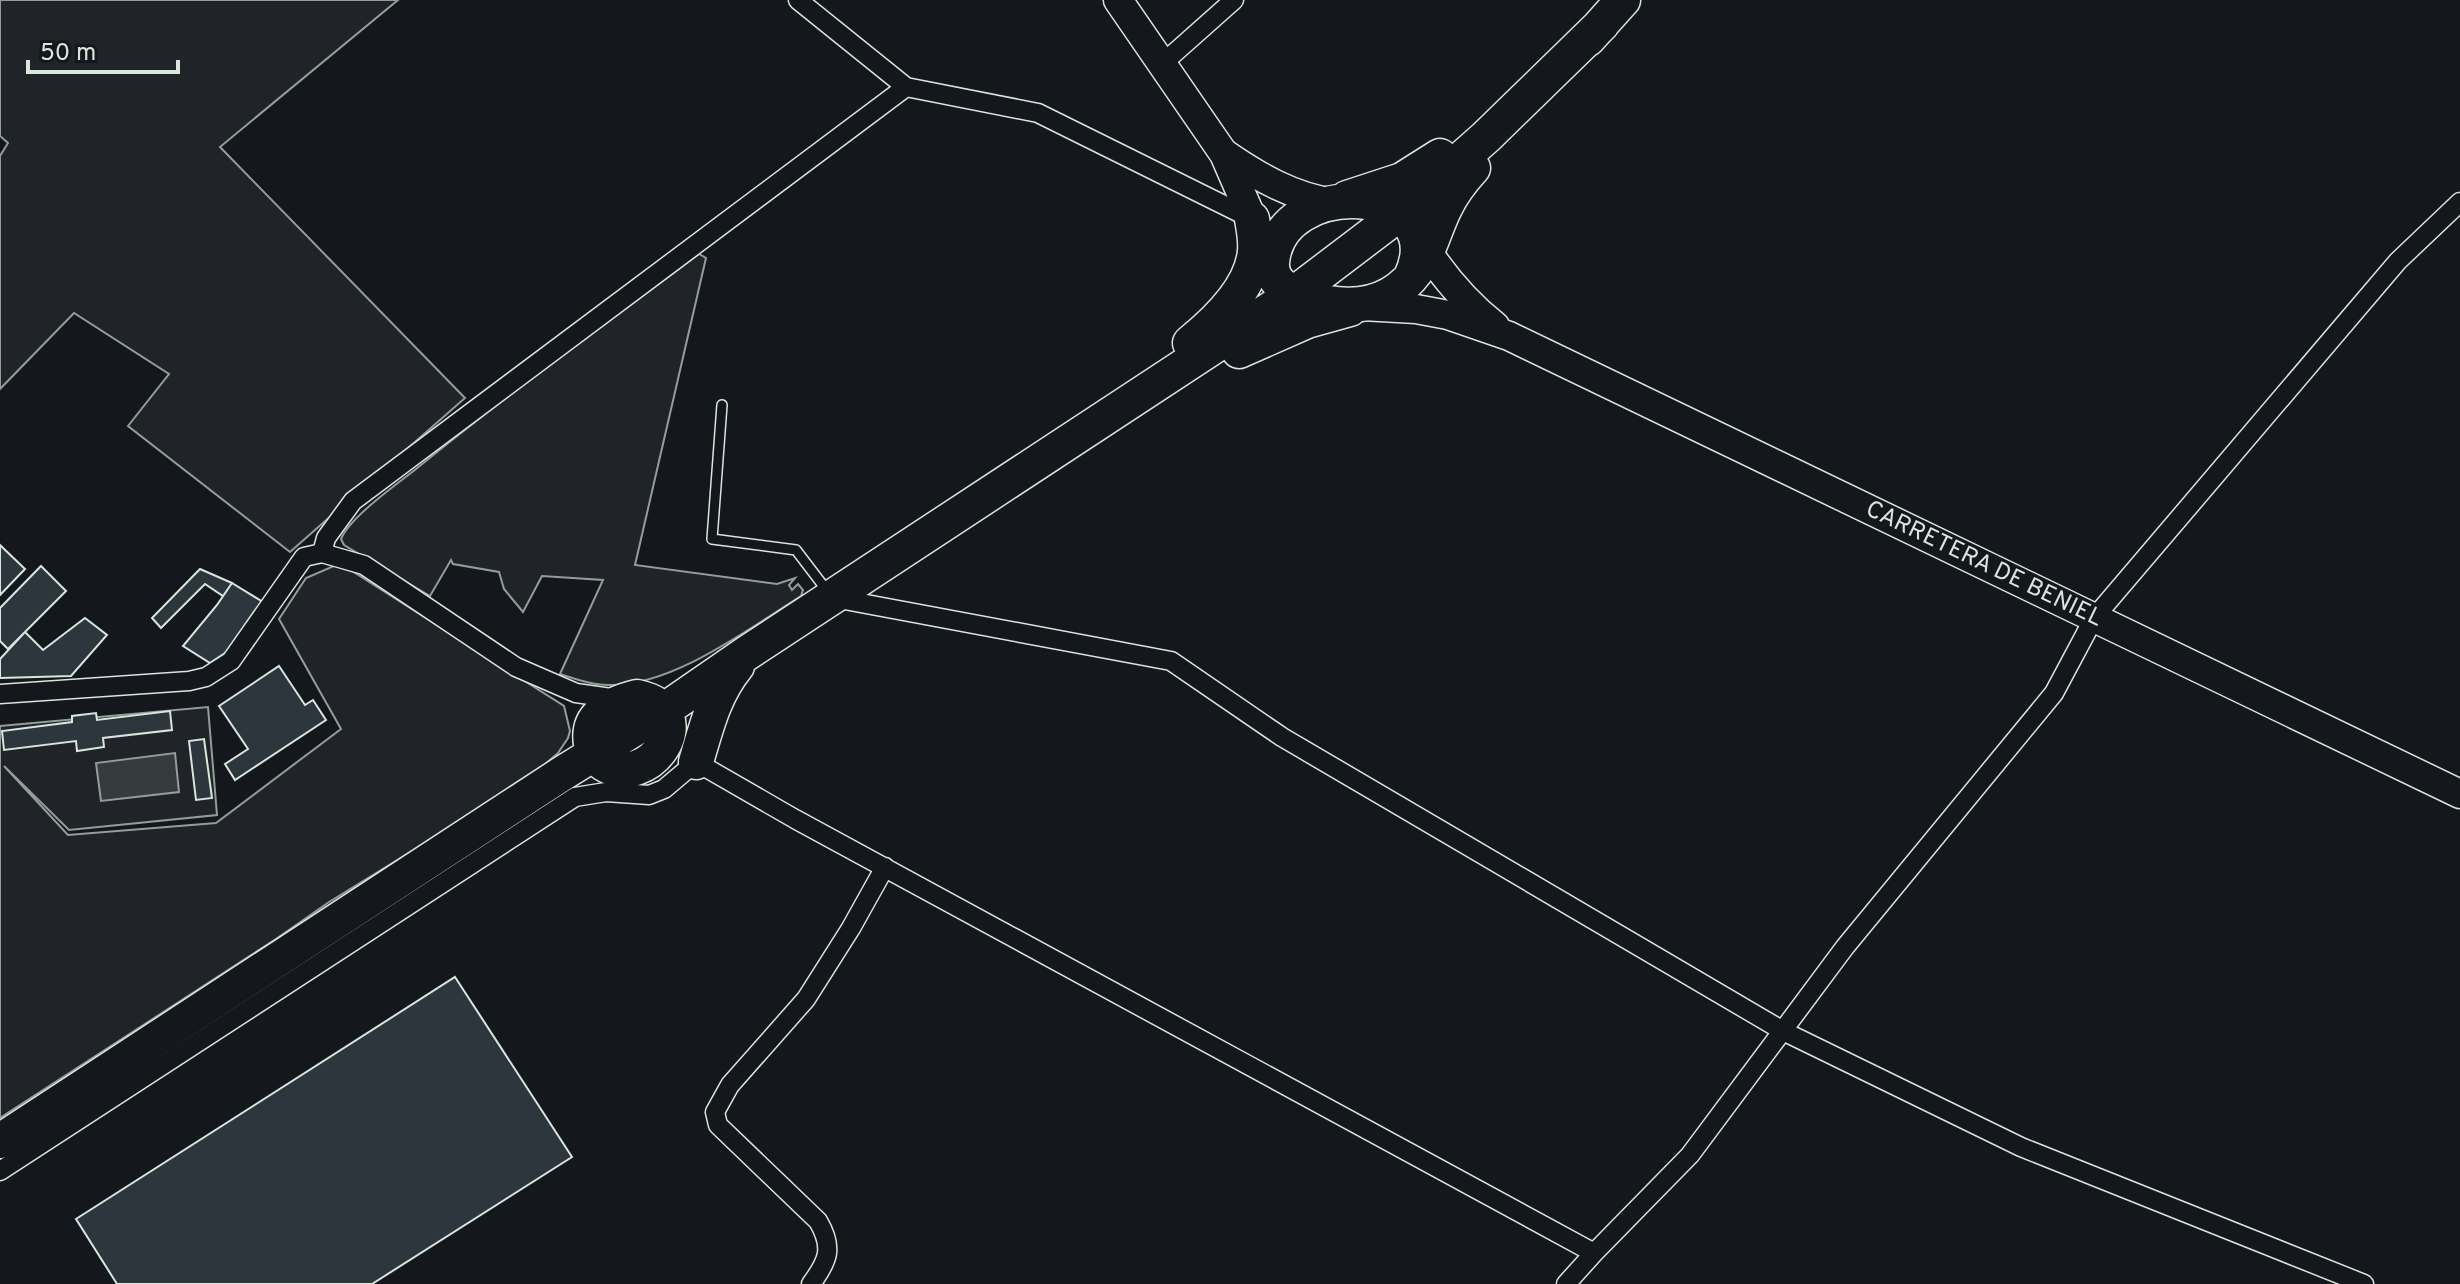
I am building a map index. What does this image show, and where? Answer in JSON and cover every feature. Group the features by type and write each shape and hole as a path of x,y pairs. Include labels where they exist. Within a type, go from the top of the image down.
{"highway":[{"path":"1069,443 1201,335 1227,307 1260,251 1276,244 1291,222 1309,211 1402,180 1437,158 1474,131 1612,12"},
{"path":"1069,443 1256,342 1307,321 1393,294 1458,185 1612,12"},
{"path":"1334,203 1376,203 1423,246"},
{"path":"0,1141 604,748 648,708 747,653 833,598 1295,293 1423,246"},
{"path":"1260,251 1277,281 1295,293 1307,298 1361,306"},
{"path":"696,762 720,691 747,653"},
{"path":"604,748 649,762 662,750 669,733 648,708"}],"main road":[{"path":"1118,0 1224,154 1260,251"},
{"path":"1224,154 1253,174 1302,196 1334,203"},
{"path":"1423,246 1469,303 1509,336"},
{"path":"1361,306 1416,309 1448,315 1509,336"},
{"name":"CARRETERA DE BENIEL","path":"1509,336 2460,794"}],"street":[{"path":"798,0 906,87 1038,113 1260,251"},
{"path":"1162,64 1234,0"},
{"path":"322,553 326,538 353,501 906,87"},
{"path":"1566,1284 1690,1155 1845,947 2054,693 2094,618 2398,261 2460,202"},
{"path":"0,694 189,681 206,677 231,661 304,557 322,553 364,565 516,667 576,693 648,708 696,762 1594,1253"},
{"path":"833,598 1171,661 1282,737 1783,1031 2021,1147 2364,1284"},
{"path":"555,685 604,748 664,761 696,762"},
{"path":"0,1171 575,797 606,792 649,795 664,789 696,762"},
{"path":"811,1284 826,1263 827,1237 818,1221 718,1125 715,1112 730,1085 806,999 885,867"}],"lane":[{"path":"722,405 712,539 796,550 833,598"}],"shaded area":[{"path":"0,0 398,0 220,147 465,398 290,552 128,426 169,374 74,313 0,389 0,156 8,143 0,136"},
{"path":"699,254 706,258 635,565 777,584 795,578 789,585 792,590 798,584 803,590 801,596 709,654 683,666 658,677 602,685 560,674 603,580 542,576 523,612 504,589 499,572 453,564 451,560 430,596 344,545 341,539 346,530 374,502"},
{"path":"336,565 352,571 564,706 570,731 568,738 558,753 543,766 464,819 329,902 0,1118 0,726 208,707 217,815 69,830 4,766 68,835 216,823 341,729 279,619 306,578"},
{"path":"175,753 179,792 101,801 96,763"}],"building":[{"path":"0,545 25,569 0,595"},
{"path":"41,566 66,591 8,649 0,641 0,608"},
{"path":"200,569 232,583 223,596 205,584 161,628 152,618"},
{"path":"232,583 263,602 234,647 210,663 183,646"},
{"path":"85,618 107,635 71,676 0,678 0,659 25,632 43,650"},
{"path":"279,666 305,705 313,700 326,720 235,780 225,764 248,749 219,706"},
{"path":"170,711 172,730 103,738 104,747 77,751 76,741 4,750 2,731 72,722 72,716 96,713 97,720"},
{"path":"204,739 212,798 196,800 189,741"},
{"path":"455,977 572,1157 372,1284 117,1284 76,1219"}]}
